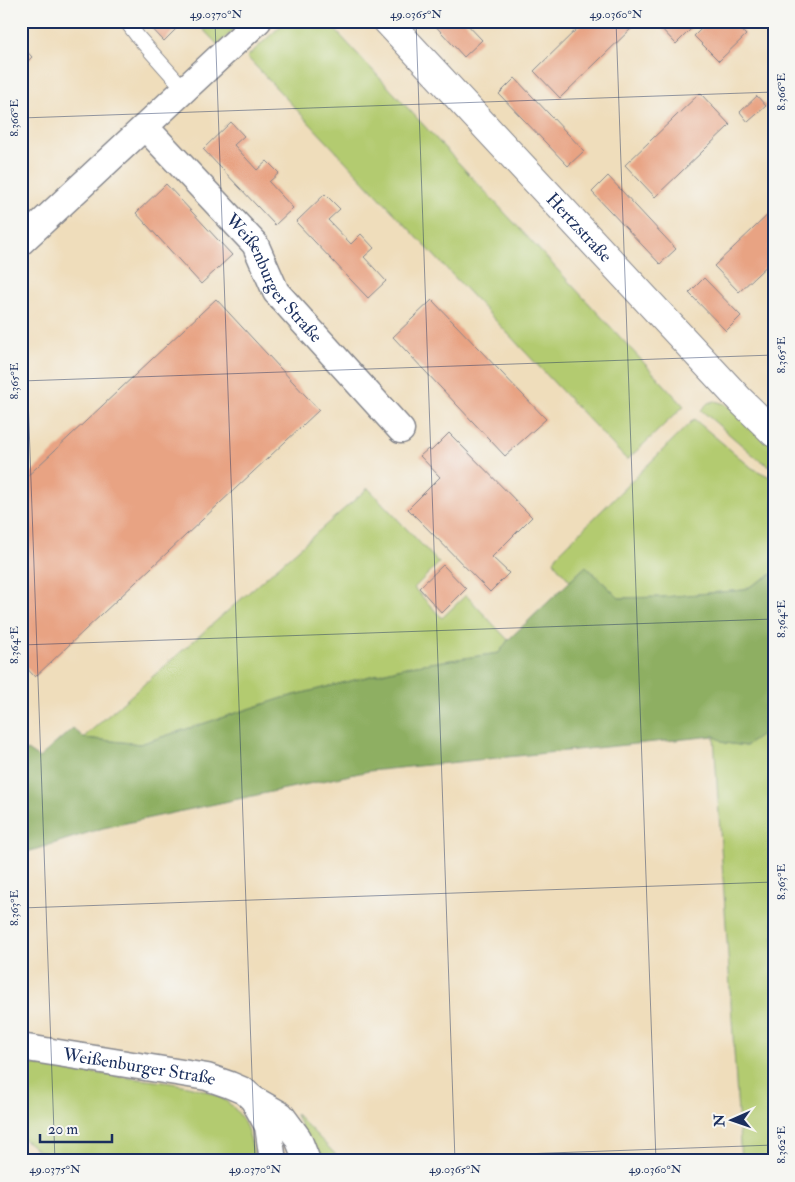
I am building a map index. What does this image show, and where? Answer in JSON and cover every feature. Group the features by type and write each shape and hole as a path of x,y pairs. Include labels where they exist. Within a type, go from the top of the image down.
{"main road":[{"name":"Hertzstraße","path":"388,21 740,400 774,433"}],"street":[{"path":"21,242 258,21"},
{"name":"Weißenburger Straße","path":"145,127 255,244 276,292 401,430"},
{"name":"Weißenburger Straße","path":"21,1047 206,1077 237,1088 281,1115 298,1138 307,1161"},
{"name":"Weißenburger Straße","path":"253,1099 268,1126 272,1161"}],"lane":[{"path":"126,21 138,38 185,90"}],"green space":[{"path":"195,21 243,21 218,45"},
{"path":"286,21 327,21 684,406 627,460 247,57"},
{"path":"715,401 725,404 774,444 774,468 759,460 701,410 708,403"},
{"path":"694,419 752,468 774,479 774,573 744,590 664,597 619,598 586,566 570,581 554,561 557,555"},
{"path":"368,488 439,563 414,588 442,618 466,595 508,640 499,653 410,666 283,698 140,744 84,738 86,735"},
{"path":"586,566 619,598 664,597 744,590 774,573 774,726 746,746 725,743 714,736 369,771 103,828 21,854 21,755 27,750 39,758 73,728 84,738 140,744 283,698 410,666 499,653 508,640"},
{"path":"774,726 774,1161 741,1161 714,736 725,743 746,746"},
{"path":"21,1063 193,1087 216,1095 233,1107 243,1120 252,1144 255,1161 56,1161 21,1137"},
{"path":"295,1113 342,1161 324,1161 305,1135"}],"building":[{"path":"145,21 182,21 183,22 164,41"},
{"path":"431,21 464,21 482,40 464,57"},
{"path":"585,21 638,22 560,98 534,71"},
{"path":"662,21 686,21 692,28 676,44 658,25"},
{"path":"709,21 733,21 746,35 719,61 694,36"},
{"path":"21,45 32,57 21,68"},
{"path":"515,78 584,151 568,166 499,94"},
{"path":"700,93 730,125 655,197 625,165"},
{"path":"757,96 766,106 748,122 740,112"},
{"path":"231,122 244,136 234,145 257,170 267,161 279,173 269,182 293,208 275,225 203,149"},
{"path":"608,176 676,249 660,264 592,192"},
{"path":"166,184 232,255 201,284 136,213"},
{"path":"325,194 340,209 328,220 351,244 361,234 374,248 364,257 386,281 368,298 296,222"},
{"path":"774,209 774,259 739,292 714,266"},
{"path":"704,278 741,316 726,331 689,293"},
{"path":"216,299 319,410 35,677 21,662 21,482"},
{"path":"432,300 546,419 505,456 393,337"},
{"path":"449,433 532,517 492,557 509,573 490,592 408,509 440,477 420,456 428,449 431,451"},
{"path":"443,565 466,589 442,613 419,588"}]}
